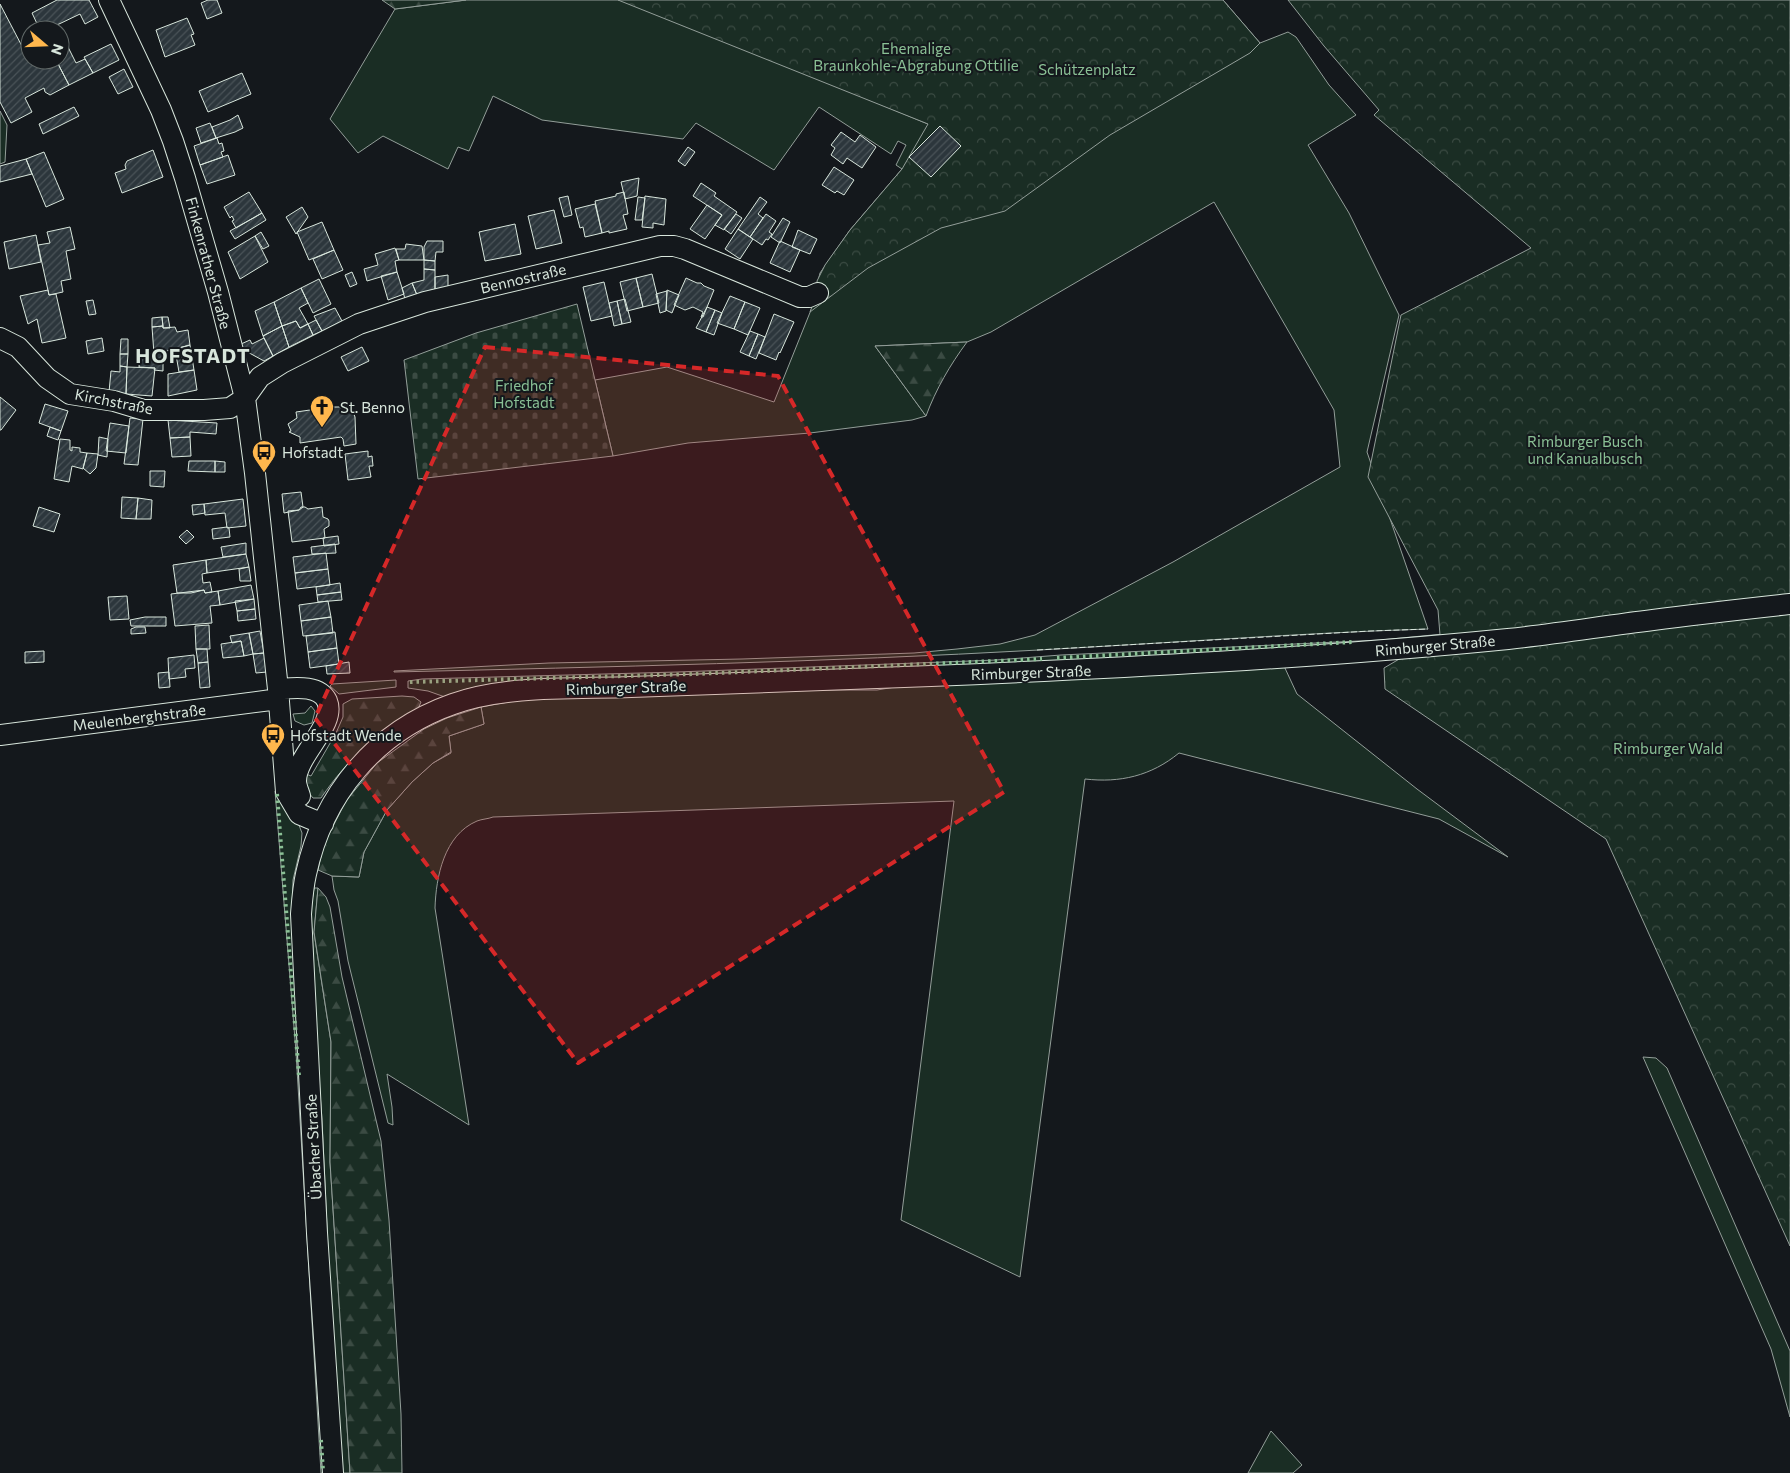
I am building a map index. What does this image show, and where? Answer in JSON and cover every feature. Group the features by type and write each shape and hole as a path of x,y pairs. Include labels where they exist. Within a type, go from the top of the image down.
{"street":[{"name":"Finkenrather Straße","path":"109,0 149,84 173,142 218,292 245,398 256,480 286,792 299,814 323,824"},
{"name":"Bennostraße","path":"245,398 260,377 282,363 359,324 425,302 660,246 674,246 685,249 800,297 809,297 818,292"},
{"name":"Kirchstraße","path":"0,338 18,347 47,378 70,394 144,410 169,411 230,408 245,398"},
{"name":"Rimburger Straße","path":"323,824 331,806 347,780 387,738 418,719 452,704 477,697 522,691 1117,668 1312,656 1512,639 1657,619 1790,604"},
{"path":"278,694 300,687 315,690 326,700 329,708 328,717 301,762 296,782 302,804 323,824"},
{"name":"Meulenberghstraße","path":"0,736 278,694"},
{"path":"281,726 291,734 303,737 316,737"},
{"name":"Übacher Straße","path":"323,824 313,847 305,876 301,914 317,1233 333,1473"}],"highlighted area":[{"path":"485,347 778,376 1004,792 578,1063 315,718"}],"green space":[{"path":"382,0 466,0 395,9"},
{"path":"466,0 629,0 928,124 1060,0 1223,0 1260,43 1288,32 1296,37 1329,85 1356,115 1308,145 1349,213 1399,315 1367,452 1428,629 878,658 394,672 549,663 914,653 1000,644 1035,635 1173,562 1340,467 1334,410 1214,202 991,332 967,342 875,346 926,416 912,420 810,433 688,443 613,456 595,380 667,367 774,402 815,300 820,273 850,230 902,169 896,165 906,145 898,141 891,154 819,107 774,170 696,123 683,139 542,120 493,96 469,151 458,147 448,169 383,136 358,153 330,119 395,9"},
{"name":"Schützenplatz","path":"618,0 1223,0 1260,43 1250,53 1110,135 1005,211 941,228 868,268 810,312 818,291 817,281 825,265 850,230 902,169 928,124"},
{"name":"Rimburger Busch und Kanualbusch","path":"1288,0 1790,0 1790,1246 1606,839 1385,689 1384,668 1440,635 1438,610 1368,477 1401,315 1531,248 1374,115 1379,110 1324,46"},
{"path":"0,111 7,125 5,162 0,164"},
{"name":"Friedhof Hofstadt","path":"577,304 613,456 418,479 404,360 476,333"},
{"path":"967,342 934,396 926,416 875,346"},
{"path":"1494,631 1193,656 487,685 467,689 445,697 428,691 408,688 408,681 422,679 996,660 1061,655 1380,640"},
{"path":"1284,666 1297,694 1417,789 1508,857 1439,819 1179,753 1157,767 1135,776 1111,780 1085,779 1020,1277 901,1220 954,801 493,817 477,821 466,827 449,847 444,858 437,883 435,908 469,1125 387,1074 393,1125 388,1123 348,961 332,876 359,877 364,852 387,810 412,782 433,763 451,753 449,736 484,724 481,707 525,699 794,690 877,690 907,685"},
{"path":"396,680 396,687 339,694 330,686 332,684"},
{"path":"414,697 421,702 418,709 377,737 353,758 321,798 313,798 306,787 306,774 311,776 336,733 343,717 343,704 352,699"},
{"path":"311,706 315,711 312,723 304,725 295,721 293,714 305,713"},
{"path":"481,707 484,724 449,736 451,752 433,763 412,782 387,810 364,852 359,877 332,876 318,870 328,836 346,801 377,763 424,729 447,718"},
{"path":"277,790 297,820 302,833 293,880 292,912 328,1473 321,1473 296,1052 275,791"},
{"path":"314,888 318,888 314,933 331,1042 330,1162 350,1473 342,1473 322,1119 310,964 311,907"},
{"path":"318,888 326,897 330,907 342,977 381,1141 389,1220 401,1414 402,1473 350,1473 330,1162 331,1042 314,932"},
{"path":"1643,1057 1656,1058 1667,1068 1790,1351 1790,1417 1771,1349"},
{"path":"1271,1431 1302,1465 1293,1473 1248,1473"}],"building":[{"path":"57,0 89,0 98,17 85,24 80,14 67,20 35,20 32,13"},
{"path":"208,0 217,0 222,13 207,19 201,3"},
{"path":"0,4 20,42 20,70 61,70 69,85 50,95 45,92 44,88 25,98 32,112 11,123 0,102"},
{"path":"187,18 194,34 191,35 195,45 165,57 156,30"},
{"path":"111,44 119,60 93,73 84,57"},
{"path":"70,51 76,63 85,59 93,73 69,85 61,70 70,70"},
{"path":"124,69 133,87 118,94 109,77"},
{"path":"242,73 251,94 208,112 199,91"},
{"path":"74,107 79,116 43,134 39,124"},
{"path":"238,115 243,128 216,138 212,127"},
{"path":"210,123 216,138 201,143 196,128"},
{"path":"940,126 961,146 931,177 909,157"},
{"path":"841,132 855,142 860,135 876,147 862,168 847,158 843,164 831,155 835,148 831,145"},
{"path":"217,138 219,144 222,143 224,151 221,152 223,157 200,165 194,146"},
{"path":"688,147 695,152 685,166 678,161"},
{"path":"153,150 163,177 122,193 115,173 126,169 127,161"},
{"path":"44,152 64,199 46,207 26,159"},
{"path":"228,155 235,175 207,184 200,165"},
{"path":"26,159 32,174 0,182 0,166"},
{"path":"834,167 854,180 844,195 837,191 835,193 822,185"},
{"path":"639,178 637,196 625,199 621,182"},
{"path":"701,183 716,193 714,196 737,212 724,230 715,225 722,215 693,196"},
{"path":"249,192 262,213 236,228 232,221 234,220 232,216 230,218 224,207"},
{"path":"624,192 628,214 623,215 627,229 602,233 595,201"},
{"path":"568,196 572,215 564,217 559,198"},
{"path":"645,196 666,199 664,225 653,223 653,228 642,227"},
{"path":"638,197 645,198 642,220 635,220"},
{"path":"760,197 767,202 758,214 763,218 750,237 738,229"},
{"path":"595,204 602,233 585,237 583,227 580,228 575,209"},
{"path":"707,205 722,215 705,239 690,229"},
{"path":"302,207 308,217 296,234 286,217"},
{"path":"554,210 562,243 536,249 528,216"},
{"path":"262,213 266,220 235,239 230,231"},
{"path":"736,214 742,218 731,234 724,229"},
{"path":"766,214 776,221 769,232 772,234 762,245 750,237"},
{"path":"783,218 790,222 780,243 771,237"},
{"path":"322,222 334,250 309,260 297,232"},
{"path":"515,224 521,254 485,261 479,232"},
{"path":"70,227 75,249 66,251 71,279 61,281 63,292 49,295 38,245 50,243 47,232"},
{"path":"738,229 753,239 740,259 725,249"},
{"path":"798,230 817,239 810,254 792,247"},
{"path":"261,232 269,246 263,249 255,236"},
{"path":"36,235 41,262 9,269 4,242"},
{"path":"255,236 268,262 240,279 228,252"},
{"path":"427,241 443,241 443,252 436,252 435,261 424,260 424,247"},
{"path":"780,241 800,250 790,272 770,263"},
{"path":"406,244 422,246 424,260 399,260 396,249 405,249"},
{"path":"395,248 399,260 395,261 397,272 367,281 364,269 378,265 375,254"},
{"path":"334,250 343,270 322,279 313,259"},
{"path":"424,260 435,261 435,270 424,269"},
{"path":"424,269 435,270 435,290 417,295 412,283 424,280"},
{"path":"352,272 357,284 350,287 345,275"},
{"path":"397,272 404,294 388,300 381,276"},
{"path":"652,274 659,303 643,307 636,278"},
{"path":"448,275 448,288 435,291 435,277"},
{"path":"636,278 643,307 627,311 620,282"},
{"path":"686,278 714,290 703,317 701,317 703,312 693,307 685,310 674,305"},
{"path":"319,279 331,304 313,313 301,288"},
{"path":"604,282 612,316 591,321 583,287"},
{"path":"412,283 417,295 405,299 402,288"},
{"path":"301,288 308,303 299,308 308,324 300,328 296,321 282,326 274,302"},
{"path":"48,290 49,295 56,294 66,338 42,343 37,319 28,324 20,296"},
{"path":"667,290 679,295 672,313 666,310"},
{"path":"667,291 666,311 660,313 656,294"},
{"path":"730,296 745,302 734,329 717,323"},
{"path":"625,299 631,322 622,324 617,301"},
{"path":"93,300 96,314 89,315 86,301"},
{"path":"617,301 622,324 614,326 609,303"},
{"path":"274,302 282,326 263,336 255,311"},
{"path":"745,302 760,308 748,335 734,329"},
{"path":"707,307 715,310 706,332 696,328"},
{"path":"335,308 342,321 322,331 314,316"},
{"path":"715,310 722,313 714,335 706,332"},
{"path":"774,314 794,322 776,360 759,353"},
{"path":"162,317 168,317 170,328 163,328"},
{"path":"162,317 163,326 152,327 152,318"},
{"path":"316,320 322,331 313,335 308,324"},
{"path":"296,321 300,328 308,324 313,335 289,347 282,326"},
{"path":"163,326 163,328 175,327 177,332 188,330 190,345 163,352 163,371 154,370 155,368 139,367 140,354 154,354 152,327"},
{"path":"282,326 289,347 273,356 263,336"},
{"path":"750,331 758,334 749,356 740,352"},
{"path":"758,334 765,337 756,359 749,356"},
{"path":"102,338 104,351 88,354 86,341"},
{"path":"264,338 273,356 264,361 242,349 241,344 250,340 252,344"},
{"path":"121,339 128,339 128,354 120,354"},
{"path":"190,345 194,370 179,372 175,349"},
{"path":"362,347 369,361 348,371 341,357"},
{"path":"120,354 128,354 127,367 120,366"},
{"path":"120,366 127,367 126,394 109,392 111,371 120,372"},
{"path":"127,367 155,368 152,396 126,394"},
{"path":"194,370 197,390 168,396 168,374"},
{"path":"0,397 16,410 1,430 0,430"},
{"path":"45,404 68,411 61,431 39,423"},
{"name":"St. Benno","path":"342,407 343,413 353,412 355,417 356,444 344,446 341,437 300,443 300,437 289,432 291,431 288,424 297,418 296,412"},
{"path":"130,418 143,419 138,465 124,464"},
{"path":"168,420 217,423 216,434 190,432 190,437 170,438"},
{"path":"110,423 129,426 126,453 106,451"},
{"path":"50,427 61,431 58,440 47,436"},
{"path":"99,437 108,439 107,457 98,455"},
{"path":"190,437 191,456 172,457 170,438"},
{"path":"60,439 70,440 70,450 72,451 72,447 80,448 80,452 87,453 83,469 72,466 69,482 54,479"},
{"path":"368,451 368,457 372,456 373,466 369,466 371,477 348,480 345,454"},
{"path":"87,453 98,454 96,468 90,474 83,468"},
{"path":"189,461 215,461 215,472 188,471"},
{"path":"215,461 225,462 225,472 215,472"},
{"path":"150,471 165,471 164,487 150,486"},
{"path":"301,492 303,507 299,510 284,513 282,494"},
{"path":"122,497 138,498 136,519 121,518"},
{"path":"138,498 152,500 151,519 136,519"},
{"path":"243,499 246,526 227,528 225,513 205,515 204,504"},
{"path":"204,504 205,513 193,515 192,505"},
{"path":"39,507 60,514 54,532 33,526"},
{"path":"301,507 308,509 322,507 323,517 329,521 329,526 324,529 325,538 292,542 288,511 299,510"},
{"path":"229,528 230,537 213,539 212,529"},
{"path":"187,530 194,537 186,544 179,537"},
{"path":"338,536 339,544 324,546 323,538"},
{"path":"246,543 246,554 223,557 221,547"},
{"path":"335,544 336,553 312,554 311,547"},
{"path":"326,553 328,569 295,573 293,557"},
{"path":"246,554 249,567 207,573 206,560"},
{"path":"206,560 207,573 202,574 203,583 210,582 212,592 205,593 204,590 191,593 177,593 173,565"},
{"path":"249,567 251,581 240,581 239,569"},
{"path":"328,569 330,585 297,589 295,573"},
{"path":"340,583 341,592 317,595 316,587"},
{"path":"251,585 254,599 220,605 218,591"},
{"path":"204,590 205,593 218,591 220,605 210,606 212,623 175,626 171,594"},
{"path":"341,592 342,600 318,602 317,595"},
{"path":"127,596 129,619 110,620 108,597"},
{"path":"254,599 255,609 237,611 235,601"},
{"path":"328,601 331,617 301,621 299,605"},
{"path":"255,609 256,619 238,621 237,611"},
{"path":"145,617 166,617 166,626 131,626 130,620"},
{"path":"331,617 333,633 303,636 301,621"},
{"path":"209,625 210,649 196,649 195,626"},
{"path":"145,627 146,633 131,634 131,629"},
{"path":"260,631 264,653 253,654 249,633"},
{"path":"335,632 337,648 308,652 306,636"},
{"path":"249,633 253,654 244,656 241,641 232,643 230,636"},
{"path":"241,641 244,656 223,658 221,644"},
{"path":"337,648 339,664 310,668 308,652"},
{"path":"196,649 207,649 208,662 198,663"},
{"path":"44,651 44,662 25,663 25,652"},
{"path":"264,653 267,672 256,673 253,654"},
{"path":"194,655 195,668 185,669 186,677 169,679 168,658"},
{"path":"208,662 210,687 200,688 198,663"},
{"path":"349,662 350,673 327,674 326,666"},
{"path":"169,672 170,687 159,688 158,673"}],"hedge":[{"path":"1057,658 1353,642"},
{"path":"410,682 694,674 1042,659"},
{"path":"277,794 299,1076"},
{"path":"321,1440 323,1471"}],"fence":[{"path":"1037,650 1428,629"}],"place":[{"name":"St. Benno","path":"322,428"},
{"name":"Hofstadt","path":"264,473"},
{"name":"Hofstadt Wende","path":"273,756"}],"district":[{"name":"HOFSTADT","path":"193,355"}],"park label":[{"name":"Ehemalige Braunkohle-Abgrabung Ottilie","path":"916,56"},
{"name":"Rimburger Wald","path":"1668,748"}]}
